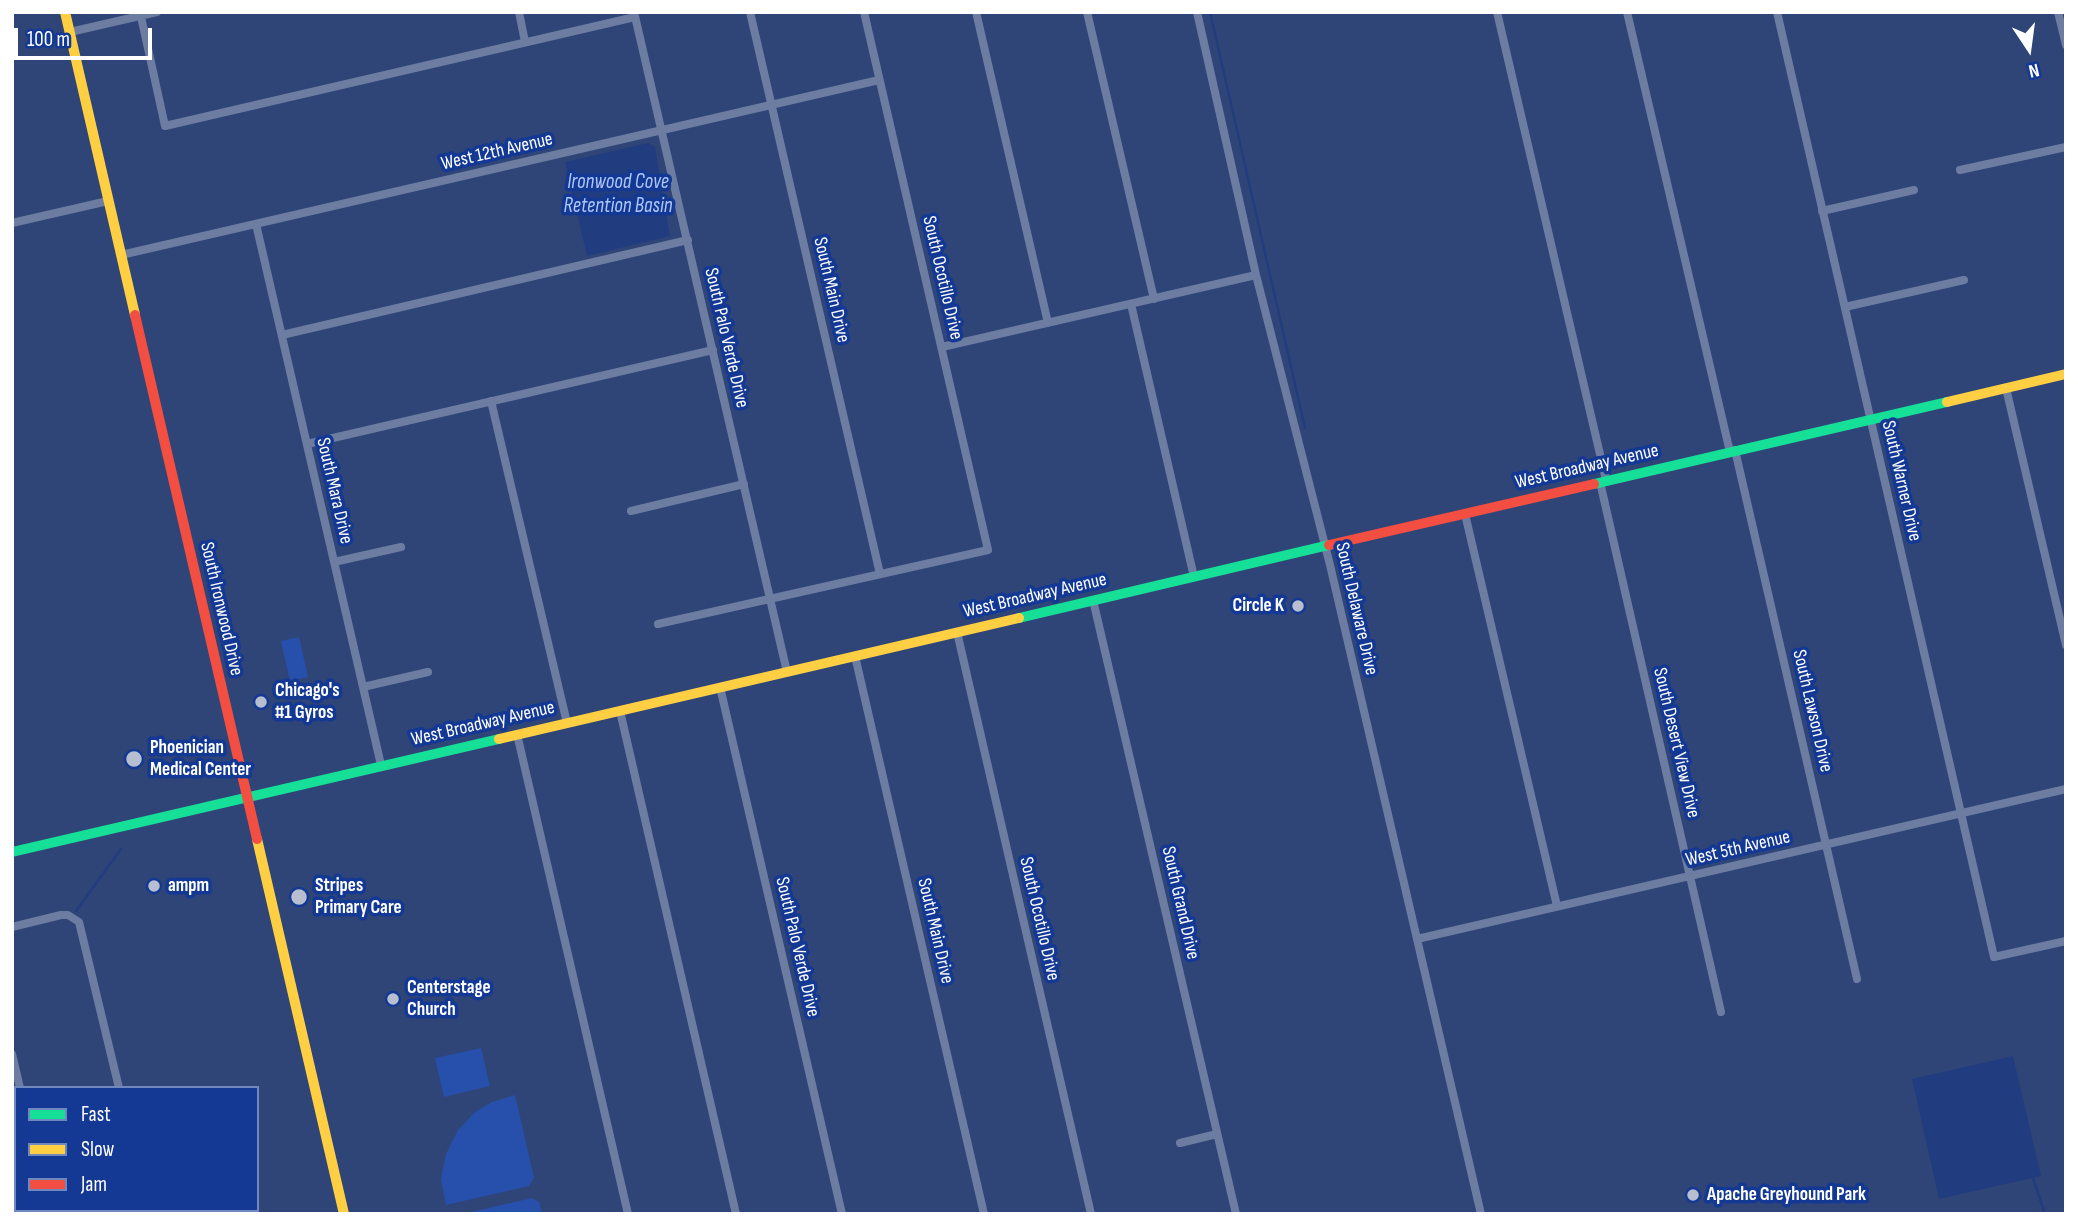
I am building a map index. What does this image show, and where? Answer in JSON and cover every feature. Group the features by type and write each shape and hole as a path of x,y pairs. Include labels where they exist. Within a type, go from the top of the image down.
{"main road":[{"name":"South Ironwood Drive","path":"65,12 344,1214"},
{"name":"West Broadway Avenue","path":"12,852 2066,374"}],"street":[{"path":"69,32 157,12"},
{"path":"519,12 525,42"},
{"name":"South Main Drive","path":"750,12 880,574"},
{"name":"South Ocotillo Drive","path":"864,12 988,550 880,574"},
{"path":"976,12 1048,323"},
{"path":"1087,12 1154,299"},
{"name":"South Delaware Drive","path":"1196,12 1256,275 1326,546 1481,1214"},
{"name":"South Desert View Drive","path":"1497,12 1721,1012"},
{"name":"South Lawson Drive","path":"1627,12 1857,979"},
{"name":"South Warner Drive","path":"1777,12 1994,957 2066,941"},
{"path":"2058,12 2066,45"},
{"path":"140,14 165,126 635,15"},
{"name":"South Palo Verde Drive","path":"635,15 787,671"},
{"name":"West 12th Avenue","path":"121,255 879,80"},
{"path":"1960,170 2066,147"},
{"path":"1822,211 1914,190"},
{"path":"12,223 108,201"},
{"name":"South Mara Drive","path":"256,224 381,765"},
{"path":"282,335 688,240"},
{"path":"942,347 1256,275"},
{"path":"1845,307 1964,280"},
{"path":"1131,304 1194,577"},
{"path":"307,444 713,350"},
{"path":"2006,388 2066,645"},
{"path":"491,401 566,723"},
{"path":"632,511 744,484"},
{"path":"1465,513 1557,906"},
{"path":"334,562 401,547"},
{"path":"659,624 880,574"},
{"name":"South Grand Drive","path":"1093,600 1236,1214"},
{"name":"South Ocotillo Drive","path":"957,632 1091,1214"},
{"name":"South Main Drive","path":"855,656 984,1214"},
{"path":"363,687 428,672"},
{"name":"South Palo Verde Drive","path":"720,687 842,1214"},
{"path":"620,711 736,1214"},
{"path":"517,734 628,1214"},
{"name":"West 5th Avenue","path":"1417,939 2066,789"},
{"path":"12,928 61,915 75,918 83,927 119,1086"},
{"path":"12,1055 20,1086"},
{"path":"1180,1143 1217,1134"}],"shaded area":[{"path":"299,637 308,677 290,681 281,641"},
{"path":"481,1048 490,1086 444,1097 435,1058"},
{"path":"515,1095 534,1178 529,1186 446,1205 441,1179 446,1154 458,1130 474,1113 492,1102"},
{"path":"532,1198 539,1202 542,1214 463,1214"}],"water":[{"name":"Ironwood Cove Retention Basin","path":"648,143 655,147 670,236 587,256 565,162"},
{"path":"2013,1056 2041,1176 1939,1199 1912,1079"}],"waterway":[{"path":"1210,12 1305,428"},
{"path":"76,911 121,849"},
{"path":"2033,1178 2045,1214"}],"traffic: fast":[{"path":"1594,484 1947,402"},
{"path":"1019,618 1329,545"},
{"path":"12,852 499,739"}],"traffic: slow":[{"path":"65,12 135,315"},
{"path":"1947,402 2066,374"},
{"path":"499,739 1019,618"},
{"path":"257,839 344,1214"}],"traffic: jam":[{"path":"135,315 257,839"},
{"path":"1329,545 1594,484"}],"place":[{"name":"Circle K","path":"1298,606"},
{"name":"Chicago's #1 Gyros","path":"261,702"},
{"name":"Phoenician Medical Center","path":"134,759"},
{"name":"ampm","path":"154,886"},
{"name":"Stripes Primary Care","path":"299,897"},
{"name":"Centerstage Church","path":"393,999"},
{"name":"Apache Greyhound Park","path":"1693,1195"}]}
